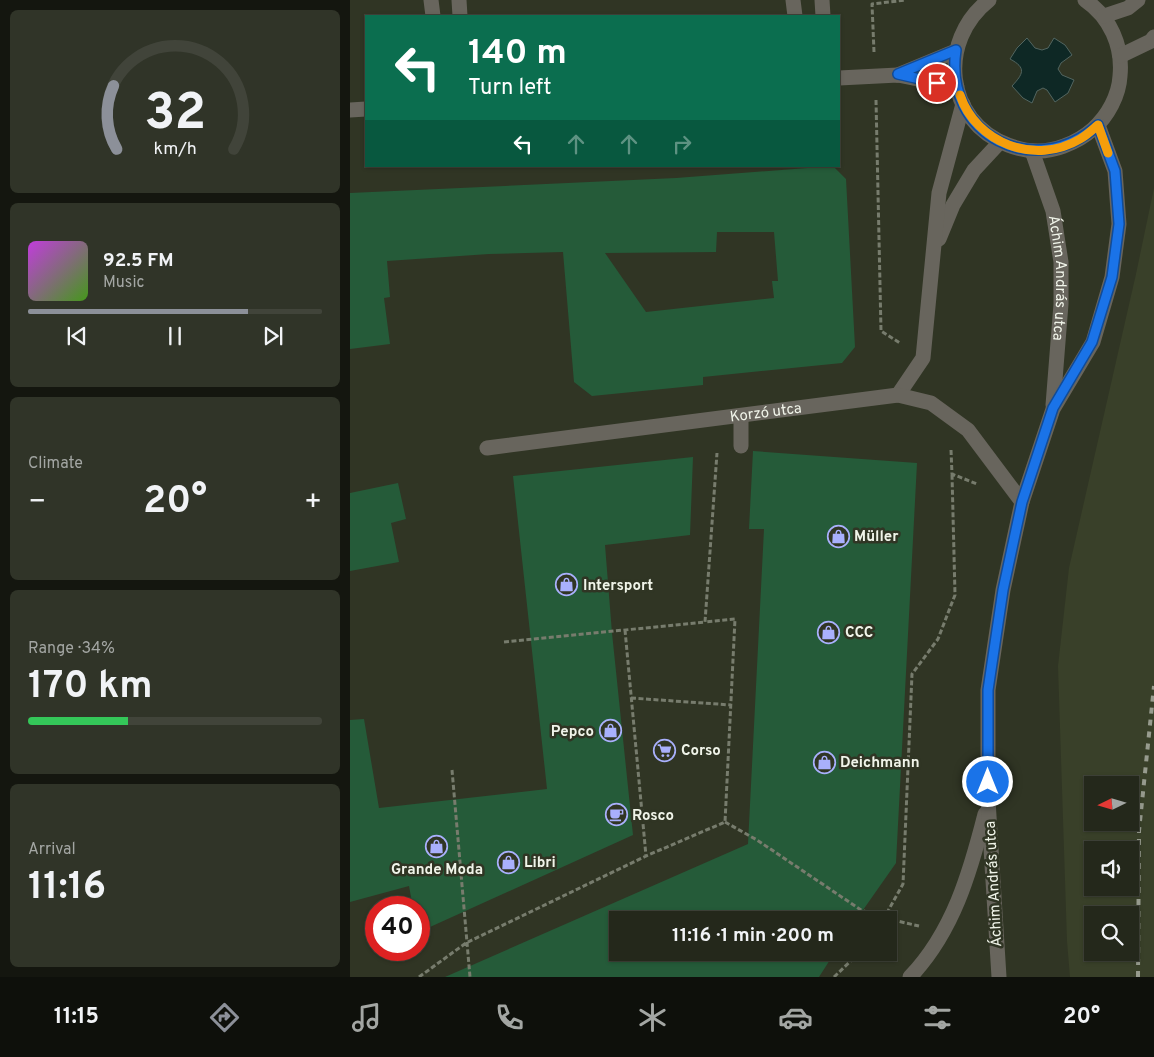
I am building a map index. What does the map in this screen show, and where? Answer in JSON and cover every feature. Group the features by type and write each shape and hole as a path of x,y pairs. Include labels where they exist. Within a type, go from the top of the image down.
{"street":[{"path":"431,0 433,15"},
{"path":"458,0 460,15"},
{"path":"794,0 794,15"},
{"path":"822,0 824,15"},
{"path":"989,0 976,10 969,20 956,50 954,70 957,87 963,104 978,126 1000,142 1015,148 1032,151 1056,149 1079,140 1098,125 1109,110 1117,93 1120,76 1120,56 1114,34 1096,6"},
{"path":"1096,6 1128,8 1138,0"},
{"path":"1120,56 1151,41 1154,37"},
{"path":"898,74 956,50"},
{"path":"840,78 898,74 957,87"},
{"path":"963,104 939,193 923,358 898,395 931,403 968,430 1022,502"},
{"path":"350,110 365,109"},
{"name":"Áchim András utca","path":"995,976 988,800 988,690 1003,590 1022,502 1053,408 1092,342 1112,277 1119,224 1115,171 1098,125"},
{"path":"933,254 953,205 974,170 1000,142"},
{"name":"Áchim András utca","path":"1032,151 1053,211 1061,262 1061,304 1053,408"},
{"name":"Korzó utca","path":"487,448 898,395"},
{"path":"741,416 741,446"},
{"path":"910,977 945,931 962,893 988,800"}],"path":[{"path":"875,76 872,4 906,0"},
{"path":"705,622 718,451"},
{"path":"888,911 903,884 912,674 938,639 955,595 952,474"},
{"path":"504,642 735,619 725,822"},
{"path":"626,630 646,856"},
{"path":"631,698 731,705"},
{"path":"452,770 470,977"},
{"path":"725,822 756,840 863,911"},
{"path":"419,977 466,943 646,856 725,822"},
{"path":"897,922 945,931"},
{"path":"834,977 851,961"}],"shaded area":[{"path":"1154,188 1154,977 1070,977 1067,941 1058,666 1069,568"}],"water":[{"path":"1027,38 1035,48 1042,50 1048,48 1054,38 1065,45 1072,55 1061,63 1058,69 1062,75 1074,80 1068,93 1055,102 1047,90 1043,88 1037,91 1032,103 1023,98 1012,86 1022,71 1019,65 1010,59"}],"building":[{"path":"834,167 846,179 855,347 842,363 703,377 703,385 592,396 574,382 563,252 489,254 387,261 390,297 384,298 390,344 350,349 350,193 676,178","holes":["717,232 774,232 778,281 772,281 774,298 646,312 605,253 716,252"]},
{"path":"753,451 917,463 896,863 862,911 609,911 609,961 829,961 819,977 445,977 748,844 764,529 749,529"},
{"path":"693,457 690,535 605,545 633,835 430,927 430,896 411,896 409,886 372,896 365,896 365,898 350,902 350,720 364,719 379,808 547,789 513,476"},
{"path":"398,483 406,519 391,523 399,562 350,571 350,493"}],"railway":[{"path":"1138,977 1139,831 1154,686"}],"slow traffic":[{"path":"960,95 963,104 978,126 988,135 1015,148 1032,151 1056,149 1079,140 1098,125 1108,153"}],"place":[{"name":"Müller","path":"838,536"},
{"name":"Intersport","path":"567,585"},
{"name":"CCC","path":"829,632"},
{"name":"Pepco","path":"610,731"},
{"name":"Corso","path":"665,750"},
{"name":"Deichmann","path":"824,762"},
{"name":"Rosco","path":"616,815"},
{"name":"Grande Moda","path":"437,846"},
{"name":"Libri","path":"508,862"}],"route":[{"path":"937,83 898,74 956,50 954,70 957,87 970,116 988,135 1015,148 1032,151 1056,149 1079,140 1098,125 1115,171 1119,224 1112,277 1092,342 1053,408 1022,502 1003,590 988,690 988,782"}]}
